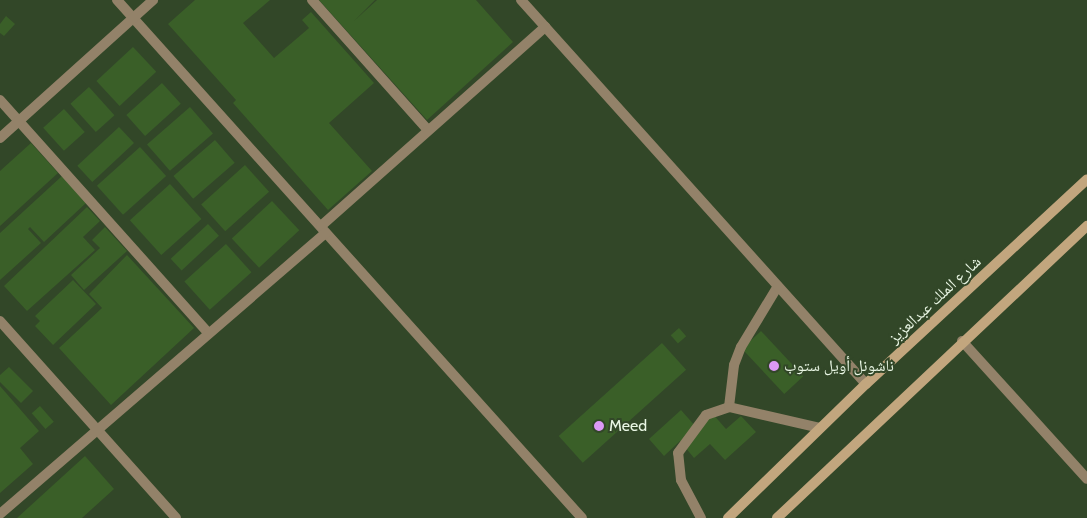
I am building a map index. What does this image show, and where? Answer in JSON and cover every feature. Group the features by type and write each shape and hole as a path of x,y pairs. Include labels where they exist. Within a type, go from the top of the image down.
{"street":[{"path":"117,0 582,518"},
{"path":"0,138 153,0"},
{"path":"312,0 428,130"},
{"path":"521,0 866,384"},
{"path":"0,514 208,333 324,229 428,130 545,27"},
{"path":"0,100 208,333"},
{"name":"شارع الملك عبدالعزيز","path":"1077,188 1087,175"},
{"name":"شارع الملك عبدالعزيز","path":"728,518 866,384 1087,180"},
{"path":"777,518 962,341 1087,226"},
{"path":"729,407 734,365 740,347 778,286"},
{"path":"0,321 176,518"},
{"path":"962,341 1087,478"},
{"path":"700,518 681,480 678,453 706,415 729,407 820,428"}],"building":[{"path":"195,0 270,0 243,23 274,58 309,28 302,20 311,12 374,83 329,123 372,171 328,210 233,103 236,100 168,24"},
{"path":"319,0 375,0 354,21 377,0 476,0 513,42 427,120"},
{"path":"6,16 15,24 4,36 0,33 0,24"},
{"path":"133,47 156,72 120,106 96,81"},
{"path":"162,83 181,104 145,136 126,115"},
{"path":"89,87 114,115 96,132 70,104"},
{"path":"190,107 213,133 170,171 147,144"},
{"path":"64,109 85,132 64,151 43,128"},
{"path":"119,127 134,143 92,182 77,166"},
{"path":"215,140 235,163 193,199 173,176"},
{"path":"31,143 58,173 0,226 0,171"},
{"path":"140,147 166,176 123,215 97,186"},
{"path":"245,165 269,192 225,231 201,204"},
{"path":"62,176 86,203 44,242 30,227 28,229 41,243 0,280 0,233"},
{"path":"170,184 201,219 161,255 130,220"},
{"path":"272,201 299,230 259,268 232,239"},
{"path":"87,207 100,221 83,237 95,250 27,311 4,286"},
{"path":"208,224 219,236 182,270 171,259"},
{"path":"105,227 127,251 84,290 71,275 100,248 92,240"},
{"path":"226,244 251,272 210,310 184,281"},
{"path":"127,255 194,328 111,405 59,348 102,308 89,294"},
{"path":"73,280 96,304 53,345 35,326 40,321 35,316"},
{"path":"679,328 686,336 678,344 671,335"},
{"path":"761,331 803,376 784,394 742,349"},
{"path":"662,343 686,370 583,463 559,436"},
{"path":"9,367 33,391 21,403 0,382 0,375"},
{"path":"0,386 39,431 20,448 33,464 0,493"},
{"path":"40,406 54,422 45,429 32,413"},
{"path":"681,410 696,427 712,413 726,429 741,416 756,432 725,460 710,444 694,458 680,441 664,456 649,439"},
{"path":"85,456 114,489 82,518 17,518"}],"place":[{"name":"ناشونل أويل ستوب","path":"774,366"},
{"name":"Meed","path":"599,426"}]}
